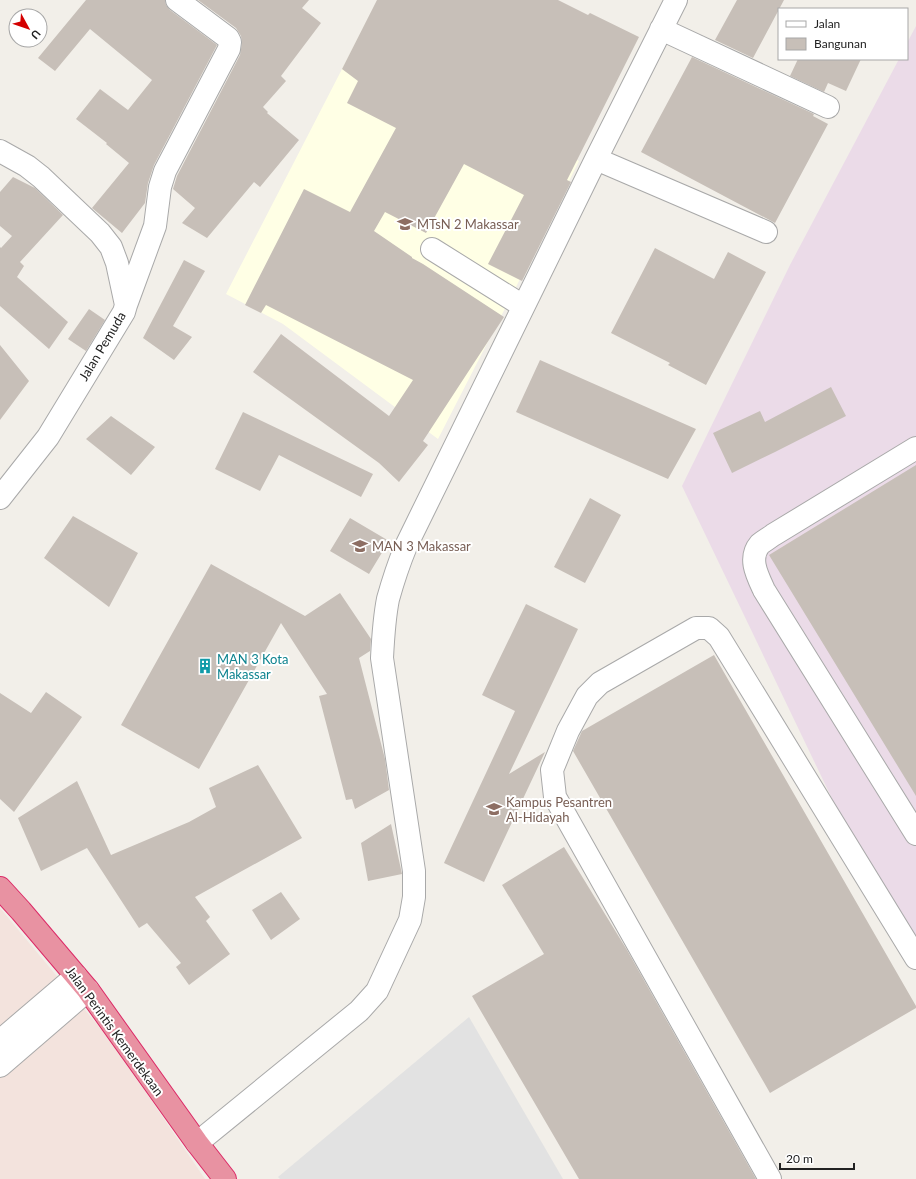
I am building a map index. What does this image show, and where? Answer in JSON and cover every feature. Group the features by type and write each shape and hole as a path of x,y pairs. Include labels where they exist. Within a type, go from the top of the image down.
{"highway":[{"name":"Jalan Perintis Kemerdekaan","path":"0,888 82,983 197,1143 225,1179"}],"street":[{"path":"126,305 155,226 160,187 165,171 229,49 230,42 228,38 177,0"},
{"path":"197,1143 359,1011 377,991 410,920 414,897 414,871 382,658 384,625 388,600 406,546 596,159 676,0"},
{"path":"661,29 828,107"},
{"name":"Jalan Pemuda","path":"0,151 27,166 41,177 100,233 111,248 117,263 126,305 124,312 48,437 0,498"},
{"path":"596,159 766,232"},
{"path":"432,249 524,306"},
{"path":"916,448 773,535 760,545 754,558 757,574 764,590 916,834"},
{"path":"770,1179 555,797 552,770 568,731 588,696 600,683 696,628 709,628 719,637 916,958"},
{"path":"0,1041 82,983"},
{"path":"0,1066 82,983"}],"shaded area":[{"name":"MTsN 2 Makassar","path":"373,9 388,55 579,161 438,439 283,324 226,294"},
{"path":"916,26 916,949 849,834 682,486 790,265 898,60 908,60 908,41"},
{"path":"0,908 110,1040 205,1179 0,1179"},
{"path":"469,1017 563,1179 280,1179 278,1177"}],"building":[{"path":"86,0 165,0 166,5 170,10 217,45 154,165 148,183 145,203 122,233 92,208 129,163 106,144 107,143 76,119 100,89 128,110 152,80 90,29 55,71 38,58 46,48 48,48 48,46"},
{"path":"198,0 309,0 302,8 321,23 281,76 286,81 263,107 268,112 267,113 299,140 260,187 254,182 207,238 182,223 195,208 173,189 177,176 240,55 242,43 241,36 236,28"},
{"name":"MTsN 2 Makassar","path":"377,0 558,0 588,15 590,13 639,37 567,180 571,182 522,281 488,264 524,195 464,164 426,233 385,212 374,231 412,258 504,317 423,441 428,445 399,482 379,463 253,372 281,334 389,416 413,380 266,305 261,313 245,305 304,189 350,212 396,128 347,103 358,81 342,69"},
{"path":"737,0 784,0 780,8 778,8 778,11 753,58 715,40"},
{"path":"692,57 814,114 813,116 828,124 775,223 641,152"},
{"path":"798,60 861,60 846,91 828,83 824,92 790,76"},
{"path":"13,177 35,188 63,215 20,262 24,266 17,277 68,322 49,349 0,306 0,247 1,248 12,236 0,226 0,192"},
{"path":"655,248 714,279 728,252 766,272 706,385 668,365 670,363 611,333"},
{"path":"184,260 205,271 173,326 192,337 174,360 143,338"},
{"path":"89,309 105,320 86,351 68,339"},
{"path":"0,345 29,381 0,420"},
{"path":"540,360 696,429 668,479 516,412"},
{"path":"831,387 846,416 732,473 713,433 760,411 765,422"},
{"path":"243,412 373,474 361,497 279,455 260,491 215,469"},
{"path":"111,416 155,447 131,475 86,439"},
{"path":"916,465 916,796 769,555"},
{"path":"590,498 621,515 585,583 554,567"},
{"path":"73,516 138,553 109,607 44,558"},
{"name":"MAN 3 Makassar","path":"350,518 389,541 369,574 330,551"},
{"name":"MAN 3 Kota Makassar","path":"211,564 305,616 340,593 371,639 370,651 359,658 385,759 389,790 355,809 352,799 346,800 319,696 327,694 281,623 199,769 121,725"},
{"path":"526,604 578,629 509,774 545,752 484,882 444,863 515,711 482,695"},
{"path":"714,655 916,1006 916,1008 770,1093 573,751 582,731"},
{"path":"46,692 82,717 14,812 0,799 0,693 31,713"},
{"path":"258,765 302,838 195,897 210,917 206,921 230,954 189,985 176,967 181,963 147,923 139,928 87,848 41,871 18,818 77,781 111,855 189,822 216,807 209,788"},
{"path":"391,824 402,874 368,881 361,843"},
{"path":"564,847 627,950 756,1179 579,1179 472,996 544,954 502,885"},
{"path":"281,892 300,919 271,940 252,910"}],"place":[{"name":"MTsN 2 Makassar","path":"405,224"},
{"name":"MAN 3 Makassar","path":"360,546"},
{"name":"MAN 3 Kota Makassar","path":"205,666"},
{"name":"Kampus Pesantren Al-Hidayah","path":"494,809"}]}
